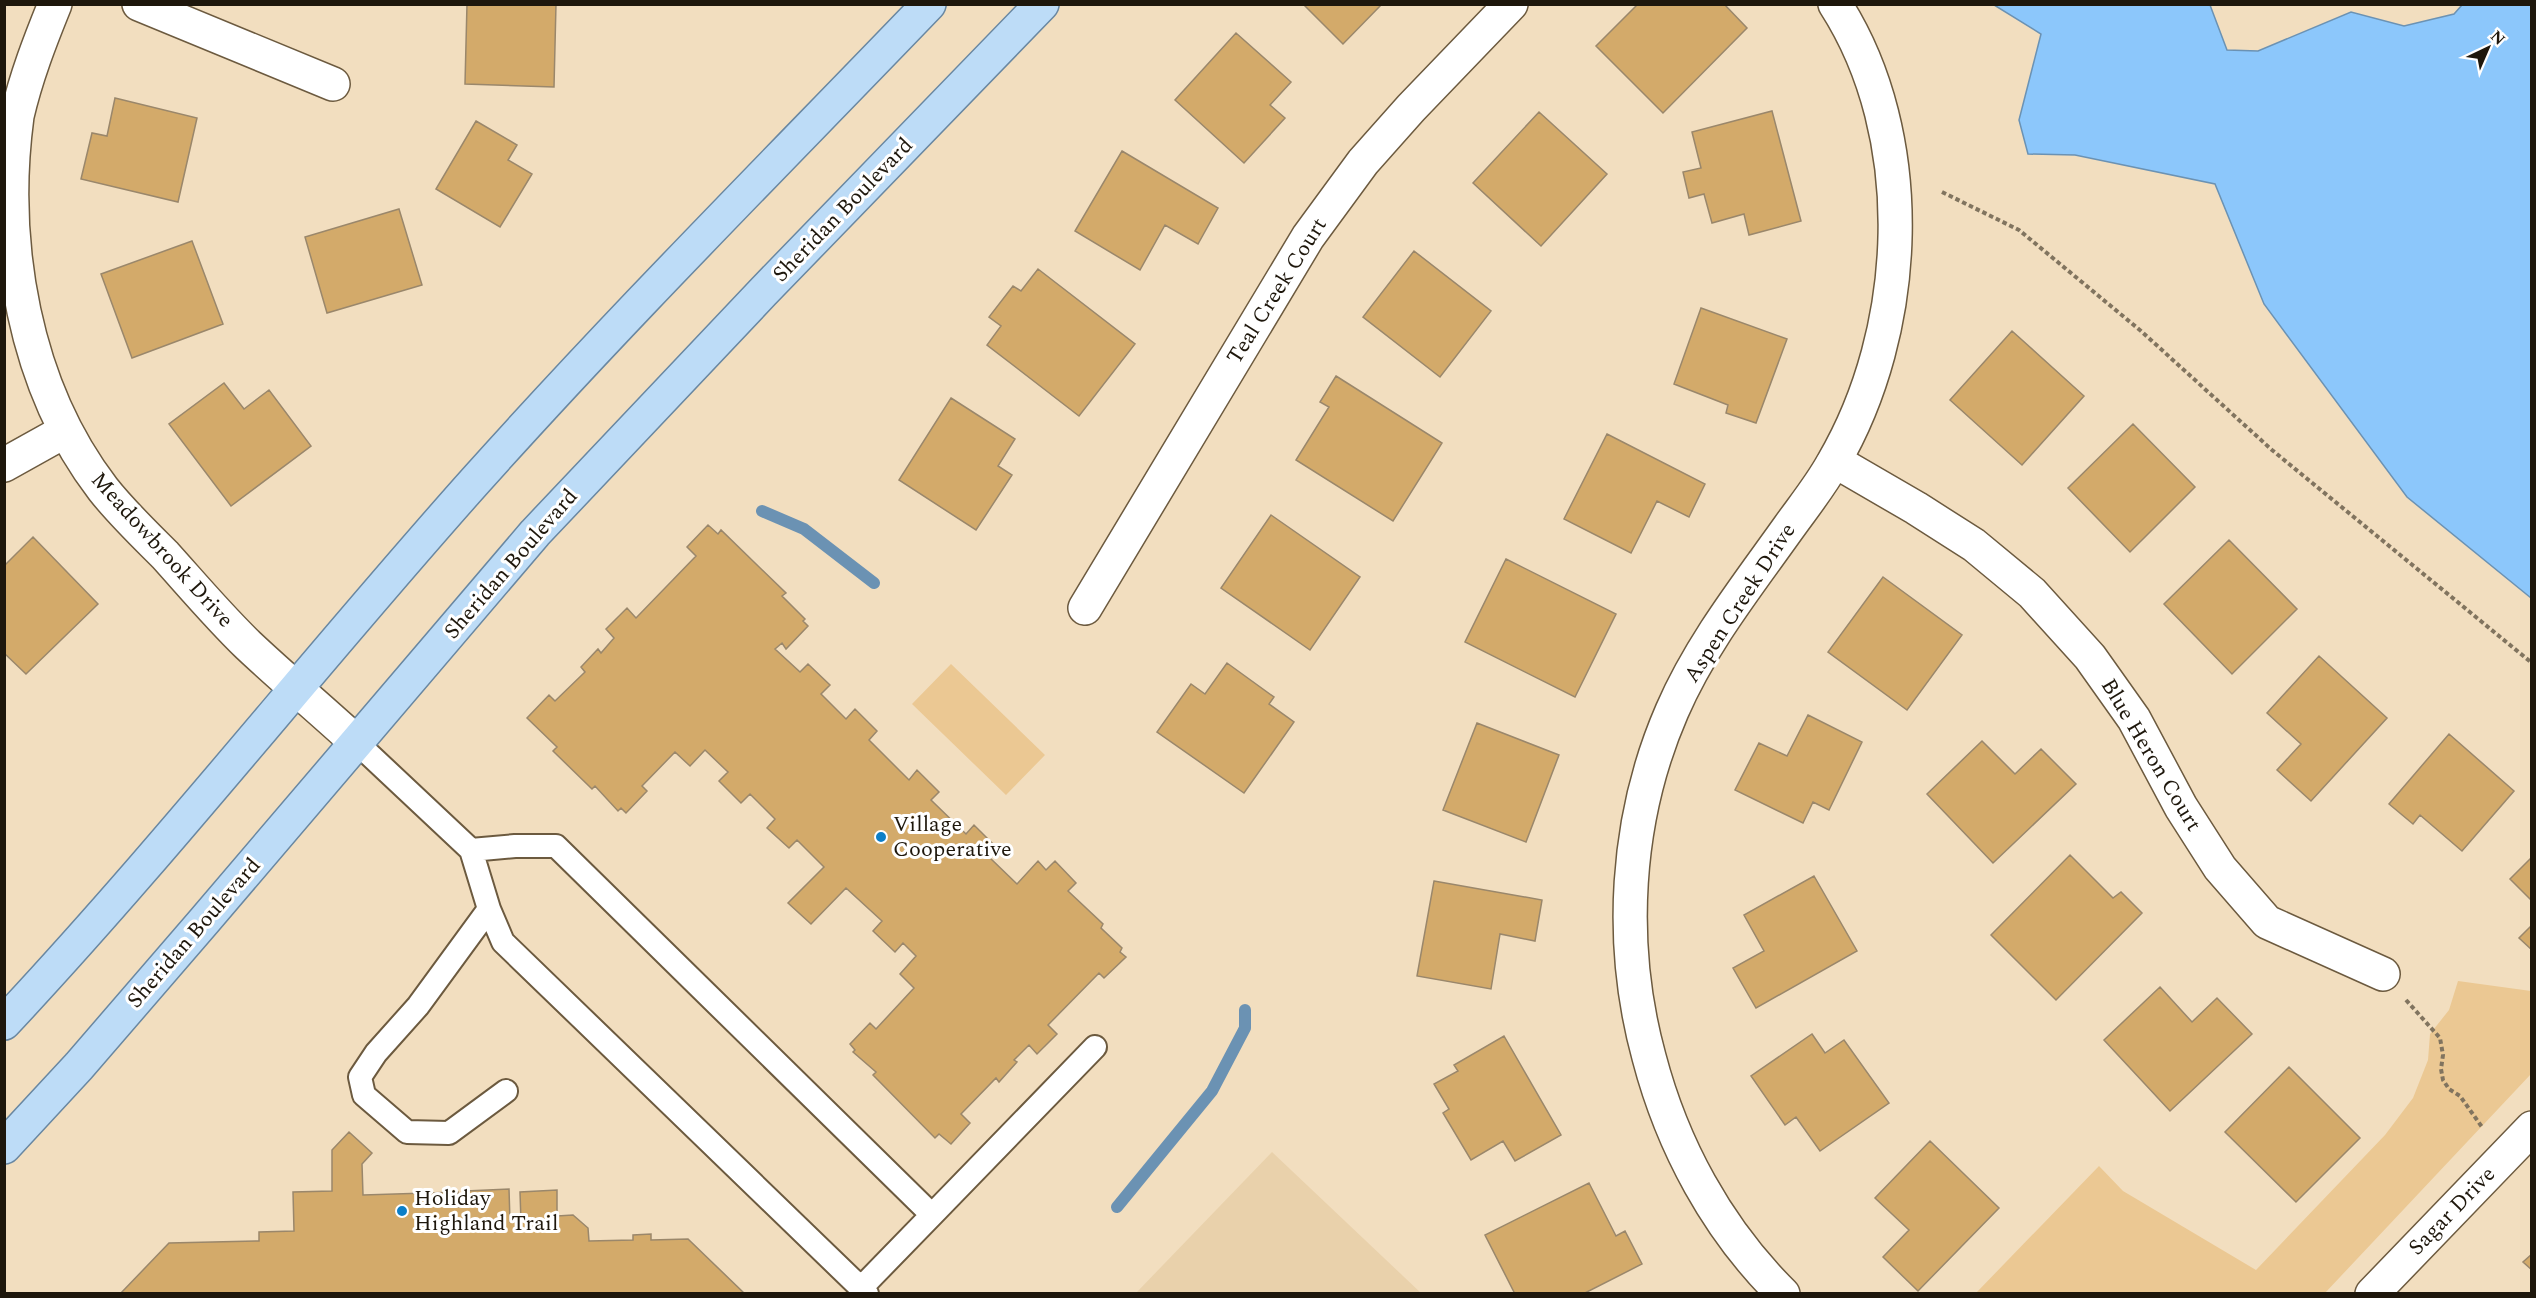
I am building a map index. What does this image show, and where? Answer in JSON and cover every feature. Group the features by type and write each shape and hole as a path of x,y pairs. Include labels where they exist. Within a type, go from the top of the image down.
{"main road":[{"path":"4,1023 165,842 295,687 485,470 699,242 929,4"},
{"name":"Sheridan Boulevard","path":"4,1147 80,1066 535,533 763,292 1042,4"}],"street":[{"name":"Meadowbrook Drive","path":"55,4 33,56 16,117 8,181 9,245 17,301 37,370 65,431 104,489 247,644 356,742"},
{"path":"139,4 333,84"},
{"name":"Teal Creek Court","path":"1085,608 1308,237 1363,162 1411,108 1512,4"},
{"name":"Aspen Creek Drive","path":"1783,1293 1747,1254 1701,1188 1678,1143 1660,1100 1639,1021 1630,947 1632,864 1637,830 1656,754 1673,711 1697,662 1731,608 1834,461 1850,433 1873,376 1889,311 1896,248 1891,167 1871,82 1835,4"},
{"path":"4,465 65,431"},
{"name":"Blue Heron Court","path":"1834,461 1916,508 1974,545 2032,593 2090,657 2109,683 2134,719 2181,807 2220,868 2267,922 2384,974"},
{"name":"Sagar Drive","path":"2372,1293 2532,1128"}],"lane":[{"path":"356,742 471,850 489,909 503,942 864,1291 932,1215 1095,1047"},
{"path":"471,850 515,846 556,846 932,1215"},
{"path":"489,909 418,1006 376,1053 360,1077 364,1095 407,1132 449,1133 507,1091"}],"path":[{"path":"1942,192 2019,230 2141,331 2272,450 2532,663"},
{"path":"2384,974 2440,1038 2443,1080 2449,1089 2460,1096 2469,1112 2505,1155"}],"shaded area":[{"path":"951,664 1045,755 1006,795 912,704"},
{"path":"2458,981 2531,991 2531,1074 2325,1293 1976,1293 2099,1166 2123,1191 2256,1270 2385,1135 2413,1098 2428,1060 2430,1034 2449,1010"},
{"path":"1272,1152 1421,1293 1136,1293"}],"water":[{"path":"1994,5 2210,5 2227,50 2258,51 2351,12 2404,26 2454,14 2462,5 2531,5 2531,598 2407,497 2264,304 2215,184 2075,155 2028,154 2019,120 2041,34"}],"building":[{"path":"467,4 556,4 554,87 465,84"},
{"path":"1303,4 1382,4 1343,44"},
{"path":"1638,4 1724,4 1747,28 1663,113 1596,46"},
{"path":"1236,33 1291,82 1270,105 1285,118 1244,163 1175,100"},
{"path":"115,98 197,118 178,202 81,179 92,133 107,136"},
{"path":"1772,111 1801,221 1749,235 1744,214 1712,223 1704,194 1689,198 1683,172 1701,168 1692,132"},
{"path":"1539,112 1607,174 1541,246 1473,183"},
{"path":"476,121 517,145 508,160 532,174 500,227 436,189"},
{"path":"1122,151 1218,208 1198,244 1165,225 1140,270 1075,231"},
{"path":"399,209 422,285 327,313 305,237"},
{"path":"192,241 223,324 132,358 101,274"},
{"path":"1414,251 1491,311 1440,377 1363,317"},
{"path":"1038,269 1135,344 1079,416 987,345 1001,326 989,317 1013,286 1021,291"},
{"path":"1701,308 1787,339 1756,423 1726,413 1728,405 1674,384"},
{"path":"2012,331 2084,396 2022,465 1950,400"},
{"path":"1336,376 1442,443 1393,521 1296,460 1329,407 1320,402"},
{"path":"224,383 244,409 269,390 311,446 231,506 169,424"},
{"path":"951,398 1015,439 998,466 1012,475 976,530 899,480"},
{"path":"2133,424 2195,487 2130,552 2068,488"},
{"path":"1607,434 1705,484 1689,517 1657,501 1631,553 1564,519"},
{"path":"1271,515 1360,577 1310,650 1221,588"},
{"name":"Village Cooperative","path":"708,525 718,534 721,530 786,593 782,596 805,619 803,621 808,626 786,649 782,643 775,649 800,672 808,664 830,685 821,694 846,719 855,709 877,731 869,740 909,780 917,770 939,792 931,800 966,834 974,825 997,848 988,856 1017,884 1038,861 1046,870 1055,861 1076,883 1068,891 1103,924 1101,928 1122,948 1120,952 1126,957 1104,978 1099,973 1048,1025 1057,1034 1037,1054 1029,1045 1014,1060 1017,1062 999,1082 996,1078 961,1114 970,1123 951,1144 939,1134 935,1138 873,1075 876,1072 853,1052 855,1050 850,1044 870,1023 876,1029 914,988 900,974 916,956 903,943 895,952 873,931 882,921 846,888 811,924 788,903 824,867 797,840 789,848 767,828 775,819 750,794 741,803 719,781 728,772 705,750 690,766 675,752 642,786 647,791 626,813 621,808 618,811 595,786 592,789 553,751 557,747 527,718 549,695 555,701 585,672 581,667 598,649 601,653 614,638 606,629 627,608 636,618 696,556 687,547"},
{"path":"33,537 98,604 26,674 4,653 4,566"},
{"path":"2229,540 2297,609 2232,674 2164,604"},
{"path":"1506,559 1616,614 1575,697 1465,642"},
{"path":"1883,577 1962,635 1907,710 1828,652"},
{"path":"2319,656 2387,718 2311,801 2277,770 2301,744 2267,713"},
{"path":"1227,663 1274,697 1269,704 1294,722 1244,793 1157,732 1191,684 1205,694"},
{"path":"1808,715 1862,742 1829,810 1813,802 1803,823 1735,790 1759,743 1787,756"},
{"path":"1477,723 1559,755 1526,842 1443,810"},
{"path":"2449,734 2514,791 2462,851 2420,815 2413,824 2389,804"},
{"path":"1982,741 2015,774 2041,749 2076,784 1993,863 1927,794"},
{"path":"2070,855 2113,898 2121,892 2142,913 2056,1000 1991,935"},
{"path":"2532,857 2532,901 2510,879"},
{"path":"1814,876 1857,951 1756,1008 1733,968 1764,951 1744,915"},
{"path":"1434,881 1542,900 1535,941 1500,934 1491,989 1417,976"},
{"path":"2532,925 2532,950 2519,938"},
{"path":"2160,987 2192,1022 2217,998 2252,1034 2170,1111 2104,1040"},
{"path":"1812,1034 1825,1053 1844,1040 1889,1103 1820,1151 1796,1117 1785,1125 1751,1076"},
{"path":"1504,1036 1561,1135 1515,1161 1503,1141 1471,1160 1443,1113 1449,1109 1434,1084 1458,1071 1454,1065"},
{"path":"2289,1067 2360,1138 2296,1202 2225,1132"},
{"name":"Holiday Highland Trail","path":"349,1132 372,1153 362,1164 363,1195 458,1192 458,1207 466,1207 466,1191 509,1189 510,1222 521,1222 520,1192 557,1190 557,1216 573,1215 588,1228 589,1241 633,1240 633,1235 651,1234 651,1240 688,1239 745,1294 120,1294 169,1243 259,1241 259,1232 294,1231 293,1192 332,1191 332,1150"},
{"path":"1930,1141 1999,1208 1918,1291 1883,1257 1909,1230 1875,1198"},
{"path":"1589,1183 1616,1236 1625,1231 1642,1264 1583,1294 1515,1294 1485,1235"},
{"path":"2532,1254 2532,1270 2523,1262"}],"waterway":[{"path":"762,511 804,529 874,583"},
{"path":"1117,1207 1212,1091 1245,1028 1245,1010"}],"place":[{"name":"Village Cooperative","path":"881,837"},
{"name":"Holiday Highland Trail","path":"402,1211"}]}
